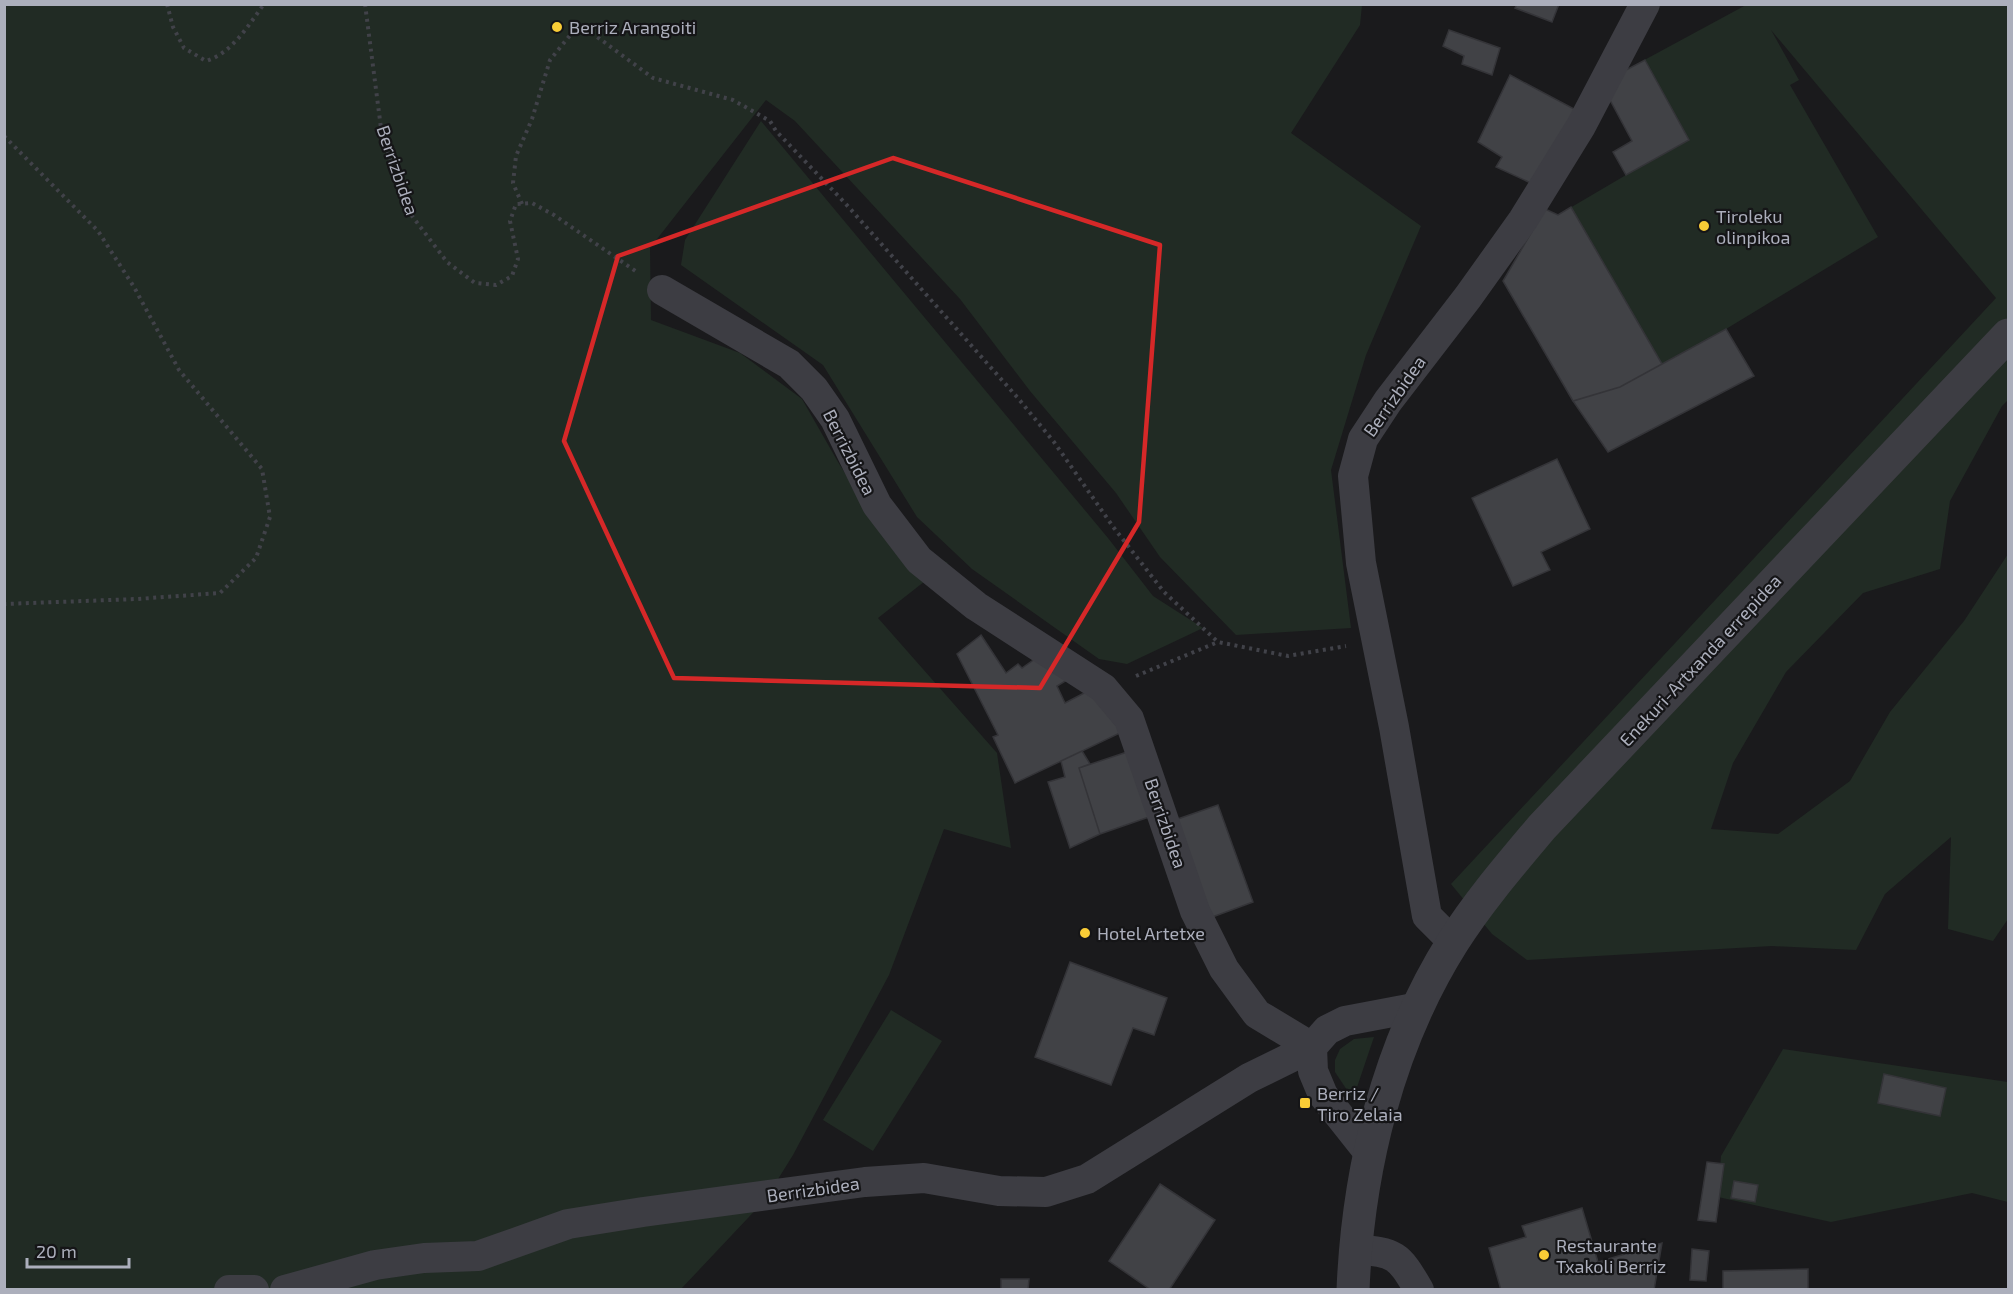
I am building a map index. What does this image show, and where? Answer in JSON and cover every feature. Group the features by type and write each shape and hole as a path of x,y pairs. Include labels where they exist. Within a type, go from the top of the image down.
{"street":[{"name":"Berrizbidea","path":"1453,942 1427,916 1361,562 1353,476 1363,439 1388,401 1468,297 1522,220 1581,126 1645,4"},
{"name":"Berrizbidea","path":"662,290 789,364 814,389 835,418 877,505 919,560 976,606 1104,688 1129,719 1196,911 1224,969 1257,1014 1312,1047"},
{"name":"Enekuri-Artxanda errepidea","path":"1369,1153 1398,1058 1419,1007 1453,942 1497,882 1542,827 2008,335"},
{"name":"Berrizbidea","path":"285,1290 375,1265 424,1258 477,1256 568,1224 853,1184 924,1178 999,1191 1046,1192 1087,1179 1249,1078 1312,1047 1327,1030 1345,1021 1419,1007"},
{"path":"1312,1047 1312,1071 1323,1095 1369,1153 1355,1250 1353,1290"},
{"path":"1355,1250 1389,1254 1404,1264 1419,1290"},
{"path":"229,1290 254,1290"}],"path":[{"path":"167,4 173,27 184,48 206,61 218,57 236,41 264,4"},
{"name":"Berrizbidea","path":"365,4 382,136 409,212 447,262 475,283 496,285 512,276 518,259 510,221 516,204 522,204"},
{"path":"662,290 554,215 532,203 522,204 513,183 516,156 532,119 550,60 576,28 585,28 653,78 732,100 770,121 776,131 845,203 1017,398 1053,442 1114,528 1164,592 1218,642 1288,656 1376,640"},
{"path":"4,136 98,231 135,287 179,370 262,469 270,517 256,558 220,593 4,604"},
{"path":"1104,688 1156,669 1218,642"}],"highlighted area":[{"path":"893,158 1160,245 1139,522 1040,688 674,678 564,441 618,256"}],"shaded area":[{"path":"4,5 1362,5 1360,25 1291,133 1421,226 1366,355 1331,470 1351,628 1236,635 1160,557 1116,493 1030,391 960,299 795,121 766,100 650,248 651,320 740,353 802,399 879,528 948,563 878,618 997,753 1011,848 944,829 889,975 793,1155 765,1200 681,1289 5,1289"},
{"path":"1746,5 2008,5 2008,400 2002,406 1950,501 1940,569 1863,593 1786,672 1733,763 1711,829 1778,834 1850,781 1890,712 1964,621 2008,554 2008,919 1993,941 1948,929 1951,837 1885,894 1856,950 1772,946 1527,960 1492,934 1451,884 1996,298 1771,30 1799,80 1790,85 1878,237 1726,329 1754,376 1608,452 1573,401 1503,281 1545,209 1558,215 1626,175 1613,152 1632,141 1610,100 1624,71"},
{"path":"761,121 1108,538 1153,596 1203,628 1127,664 1099,659 972,569 917,517 823,365 681,265 685,240"},
{"path":"891,1010 942,1041 873,1151 823,1120"},
{"path":"1374,1037 1353,1099 1335,1072 1335,1060 1340,1049 1354,1039"},
{"path":"1783,1049 2008,1082 2008,1202 1972,1193 1831,1222 1718,1197 1721,1156"}],"building":[{"path":"1517,4 1559,4 1552,22 1515,8"},
{"path":"1449,30 1500,48 1492,75 1462,64 1464,56 1443,46"},
{"path":"1645,60 1689,140 1626,175 1613,152 1632,141 1610,100 1624,71"},
{"path":"1510,75 1576,110 1533,184 1496,167 1502,157 1478,142"},
{"path":"1571,207 1662,364 1620,387 1573,401 1503,281 1545,209 1558,215"},
{"path":"1726,329 1754,376 1608,452 1573,401 1620,387"},
{"path":"1557,459 1590,529 1541,552 1550,570 1513,586 1472,498"},
{"path":"981,635 1006,673 1018,664 1022,668 1042,654 1072,677 1057,686 1065,703 1088,691 1117,726 1120,733 1015,783 993,737 998,735 957,654"},
{"path":"1082,751 1090,764 1079,768 1100,834 1070,848 1048,782 1065,777 1061,761"},
{"path":"1127,752 1149,817 1100,834 1079,768"},
{"path":"1218,805 1253,902 1207,919 1172,821"},
{"name":"Hotel Artetxe","path":"1070,962 1167,998 1154,1035 1133,1028 1111,1085 1035,1057"},
{"path":"1884,1074 1946,1088 1940,1116 1878,1103"},
{"path":"1707,1162 1724,1164 1716,1222 1698,1220"},
{"path":"1734,1181 1758,1185 1755,1202 1731,1198"},
{"path":"1160,1184 1215,1220 1169,1290 1151,1290 1109,1261"},
{"name":"Restaurante Txakoli Berriz","path":"1582,1208 1598,1262 1662,1243 1654,1290 1501,1290 1489,1248 1526,1237 1522,1226"},
{"path":"1692,1249 1709,1251 1706,1281 1690,1280"},
{"path":"1808,1269 1808,1290 1723,1290 1723,1271"},
{"path":"1001,1279 1029,1279 1028,1290 1001,1290"}],"place":[{"name":"Berriz Arangoiti","path":"557,27"},
{"name":"Tiroleku olinpikoa","path":"1704,226"},
{"name":"Hotel Artetxe","path":"1085,933"},
{"name":"Berriz / Tiro Zelaia","path":"1305,1103"},
{"name":"Restaurante Txakoli Berriz","path":"1544,1255"}]}
